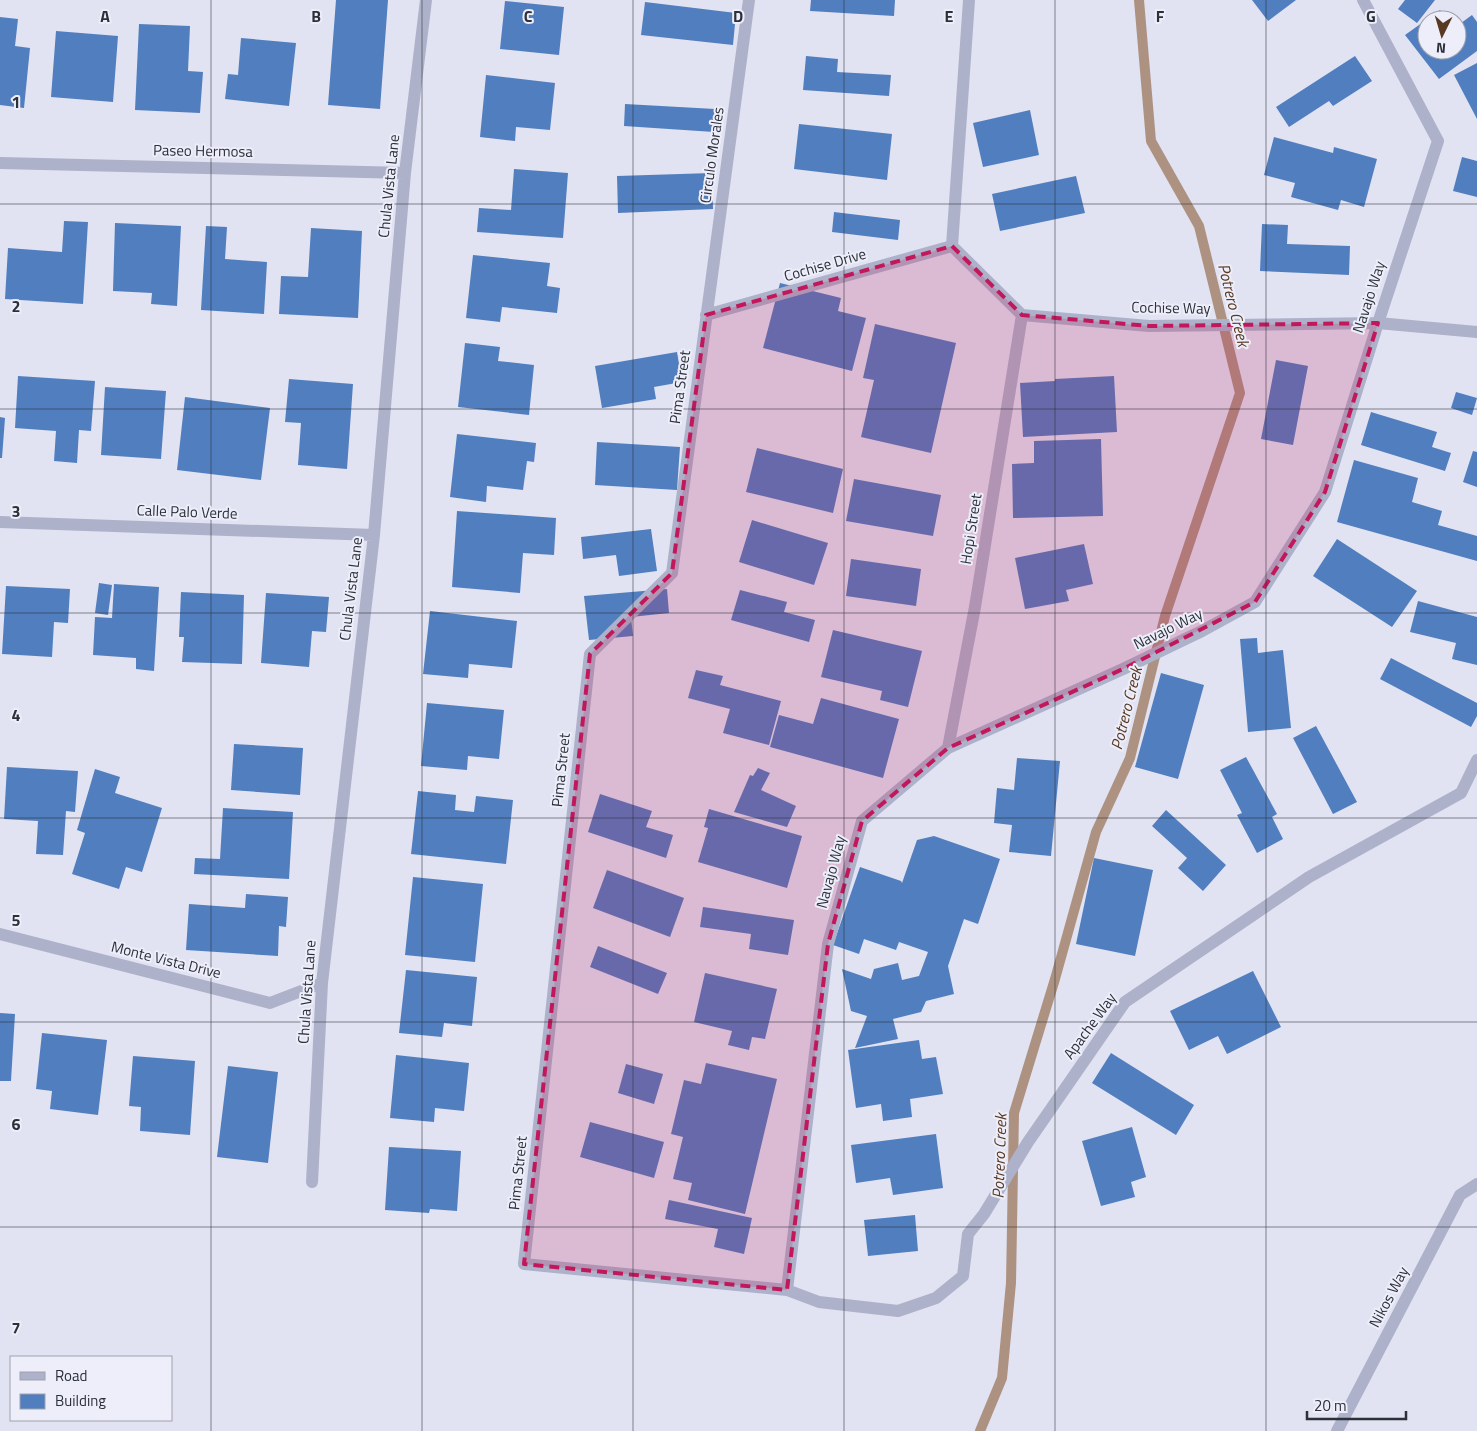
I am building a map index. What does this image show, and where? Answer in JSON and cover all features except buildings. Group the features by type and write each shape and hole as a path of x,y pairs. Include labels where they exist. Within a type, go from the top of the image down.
{"street":[{"name":"Chula Vista Lane","path":"312,1182 322,982 374,534 406,173 426,0"},
{"name":"Circulo Morales","path":"706,315 749,0"},
{"path":"969,0 952,246 1022,315"},
{"name":"Navajo Way","path":"787,1290 828,944 862,821 948,748 1123,669 1202,631 1255,602 1325,492 1438,141 1363,0"},
{"name":"Paseo Hermosa","path":"0,163 406,173"},
{"name":"Cochise Drive","path":"706,315 952,246"},
{"name":"Pima Street","path":"524,1264 590,654 672,573 706,315"},
{"name":"Cochise Way","path":"1022,315 1148,326 1378,323 1477,332"},
{"name":"Hopi Street","path":"948,748 975,607 1022,315"},
{"name":"Calle Palo Verde","path":"0,522 374,534"},
{"name":"Apache Way","path":"524,1264 787,1290 819,1302 898,1311 936,1298 963,1276 968,1234 984,1214 1028,1142 1125,1002 1309,877 1460,792 1477,760"},
{"name":"Monte Vista Drive","path":"0,934 270,1003 322,982"},
{"name":"Nikos Way","path":"1337,1431 1460,1195 1477,1184"}],"highlighted area":[{"path":"952,246 1022,315 1149,326 1378,323 1325,492 1255,602 1123,669 948,748 862,821 828,944 787,1290 524,1264 590,654 672,573 706,315"}],"waterway":[{"name":"Potrero Creek","path":"980,1431 1002,1378 1011,1283 1014,1113 1055,979 1096,832 1130,758 1165,616 1240,393 1199,226 1151,141 1139,0"}]}
